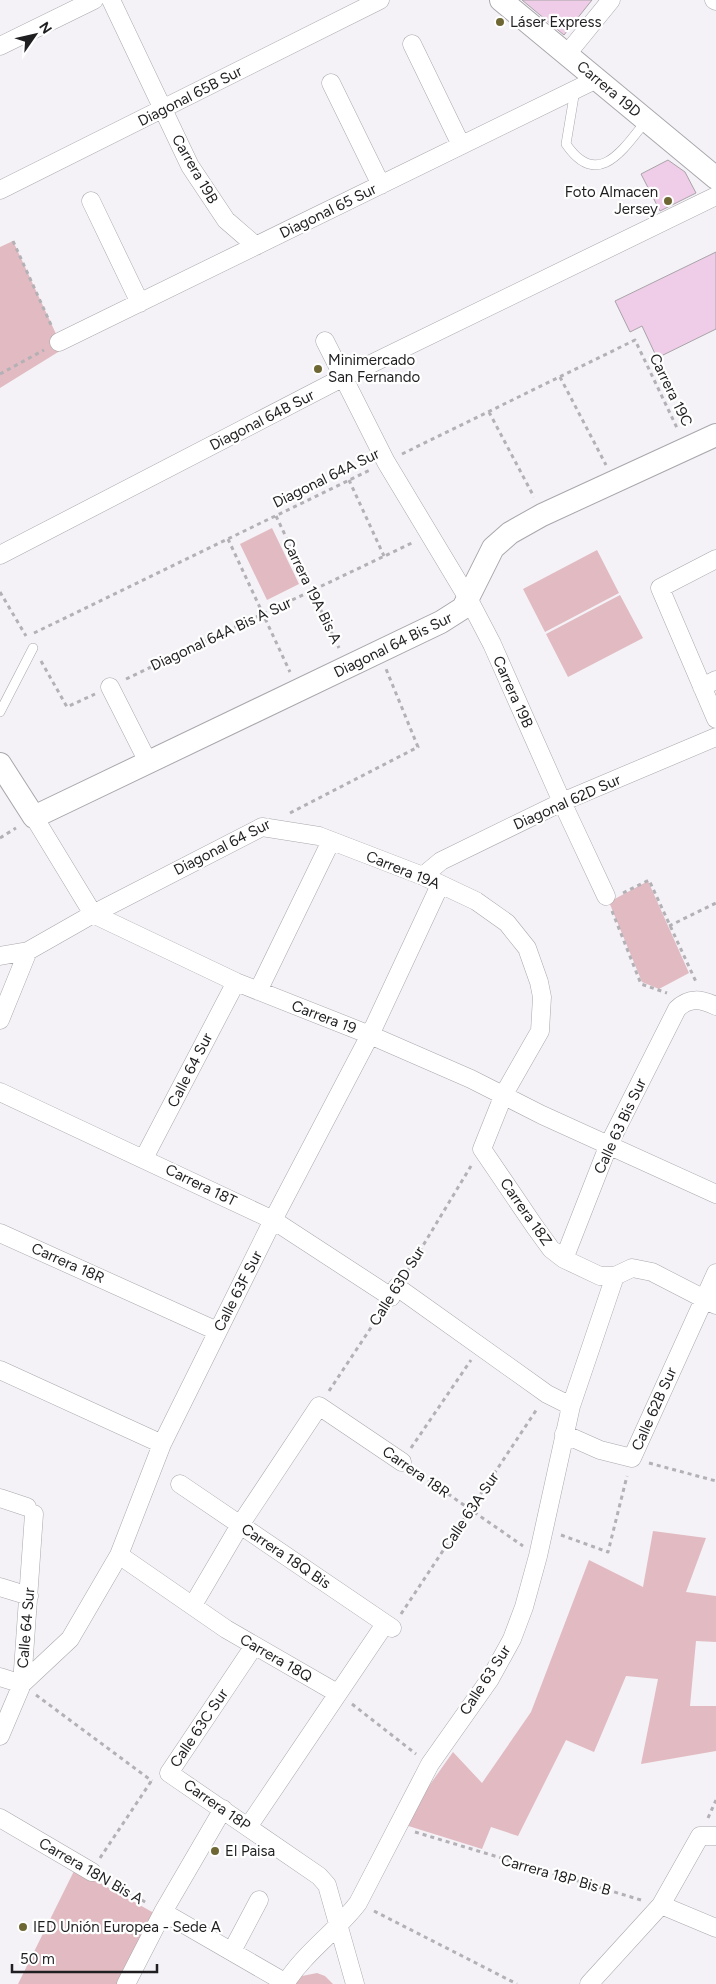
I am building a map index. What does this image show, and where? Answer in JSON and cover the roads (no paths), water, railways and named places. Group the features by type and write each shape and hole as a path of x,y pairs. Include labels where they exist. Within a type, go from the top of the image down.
{"street":[{"path":"0,46 94,0"},
{"name":"Carrera 19B","path":"111,0 190,166 226,220 256,246"},
{"name":"Diagonal 65B Sur","path":"0,190 380,0"},
{"name":"Carrera 19D","path":"502,0 716,178"},
{"path":"567,54 611,0"},
{"path":"412,44 461,145"},
{"name":"Diagonal 65 Sur","path":"59,342 597,79"},
{"path":"331,83 381,185"},
{"name":"Diagonal 64B Sur","path":"0,555 342,378 716,196"},
{"path":"91,201 140,303"},
{"name":"Carrera 19B","path":"325,341 386,462 469,600 492,644 607,898"},
{"name":"Diagonal 64 Bis Sur","path":"34,817 456,614 469,600 493,548 510,533 542,515 716,436"},
{"path":"716,559 660,588 709,684 716,719"},
{"path":"110,686 148,762"},
{"name":"Diagonal 62D Sur","path":"423,876 441,861 562,802 716,737"},
{"path":"0,764 93,914"},
{"name":"Carrera 19A","path":"262,827 319,836 423,876 492,911 507,924 527,948 535,968 542,997 540,1031 504,1094"},
{"name":"Diagonal 64 Sur","path":"0,956 28,951 93,914 262,827"},
{"path":"258,991 330,841"},
{"name":"Calle 63F Sur","path":"22,1684 70,1639 119,1555 162,1444 273,1220 370,1035 440,885"},
{"name":"Carrera 19","path":"93,914 236,982 370,1035 504,1094 542,1115 716,1194"},
{"path":"0,1020 28,951"},
{"name":"Calle 64 Sur","path":"144,1158 236,982"},
{"name":"Calle 63 Bis Sur","path":"564,1259 609,1144 677,1009 703,1002"},
{"name":"Carrera 18T","path":"0,1092 273,1220 394,1292 480,1347 547,1394 571,1406"},
{"name":"Carrera 18Z","path":"504,1094 482,1149 551,1249 564,1259 600,1276 615,1276 626,1270 638,1268 652,1272 710,1302"},
{"name":"Carrera 18R","path":"0,1233 217,1331"},
{"name":"Calle 62B Sur","path":"564,1434 600,1450 632,1458 710,1302 716,1273"},
{"name":"Calle 63 Sur","path":"286,1983 299,1965 340,1924 358,1902 430,1764 490,1679 512,1639 524,1607 538,1556 571,1406 615,1276"},
{"path":"0,1370 162,1444"},
{"name":"Carrera 18R","path":"240,1525 319,1406 402,1462"},
{"name":"Carrera 18Q Bis","path":"180,1484 388,1626 337,1693"},
{"name":"Calle 64 Sur","path":"0,1498 31,1511 29,1596 22,1684 0,1736"},
{"path":"193,1605 240,1525"},
{"name":"Carrera 18Q","path":"119,1555 254,1646 337,1693"},
{"path":"0,1587 29,1596"},
{"name":"Calle 63C Sur","path":"169,1772 254,1646"},
{"path":"0,1677 22,1684"},
{"path":"248,1827 337,1693"},
{"name":"Carrera 18P","path":"169,1772 319,1876 327,1885 340,1924 355,1984"},
{"path":"126,1984 163,1912 223,1809"},
{"name":"Carrera 18N Bis A","path":"0,1818 92,1872"},
{"path":"589,1984 661,1905 700,1836 716,1836"},
{"path":"232,1951 259,1900"},
{"path":"661,1905 716,1928"},
{"path":"163,1912 286,1983"}],"lane":[{"path":"575,90 566,144 588,164 601,166 614,159 647,121"},
{"path":"0,712 33,648"}],"place":[{"name":"Láser Express","path":"500,22"},
{"name":"Foto Almacen Jersey","path":"668,201"},
{"name":"Minimercado San Fernando","path":"318,369"},
{"name":"El Paisa","path":"215,1851"},
{"name":"IED Unión Europea - Sede A","path":"23,1927"}]}
